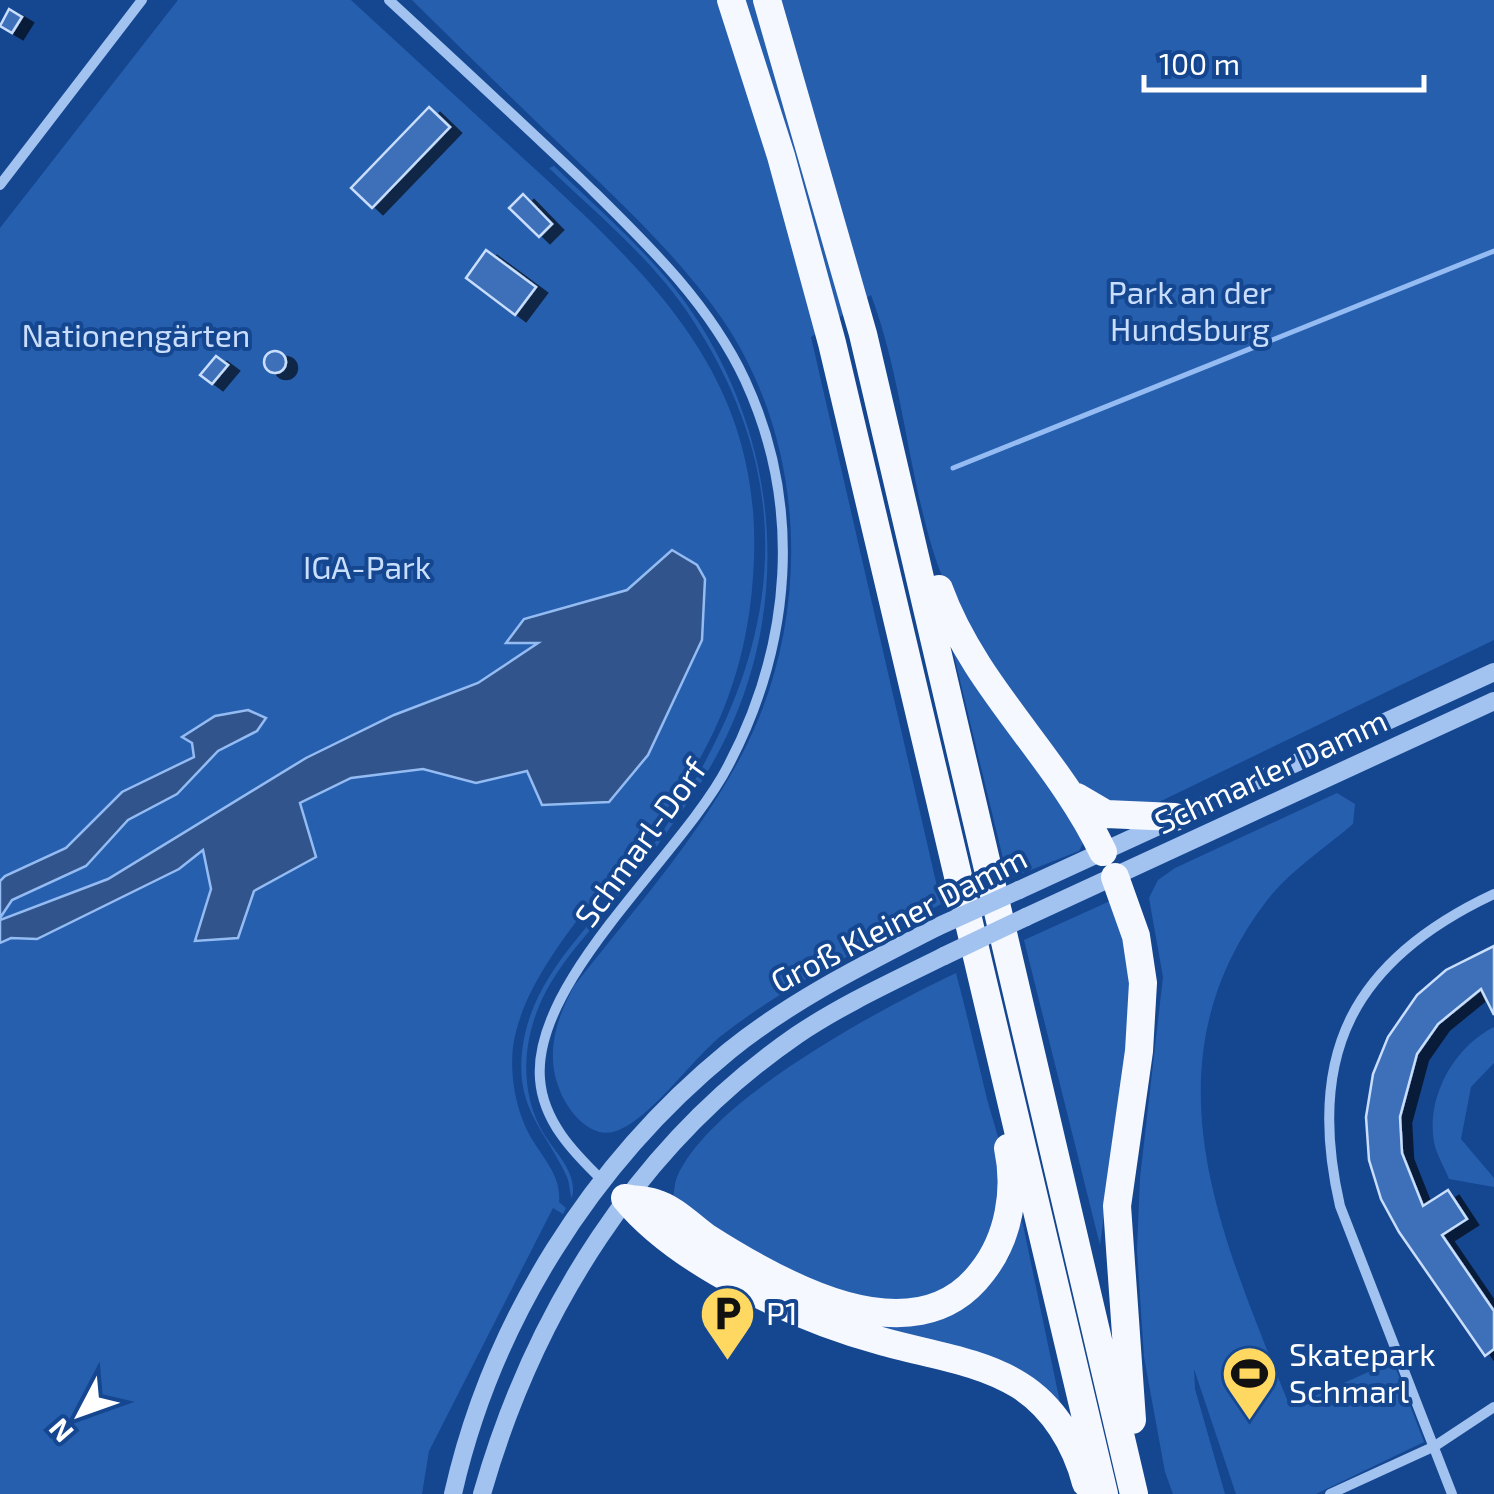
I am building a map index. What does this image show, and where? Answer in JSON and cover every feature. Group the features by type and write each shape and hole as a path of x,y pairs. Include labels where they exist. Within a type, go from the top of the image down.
{"highway":[{"path":"731,0 781,156 832,343 1104,1494"},
{"path":"767,0 838,239 894,461 1134,1494"},
{"path":"894,461 917,502 938,584 968,654 1070,792 1109,864 1136,936 1143,983 1117,1206 1122,1316 1133,1425 1126,1461"},
{"path":"1070,792 1106,814 1175,818"},
{"path":"625,1198 659,1204 768,1271 852,1308 902,1316 948,1302 967,1289 992,1258 1011,1200 1011,1164 995,1091 1001,1054"},
{"path":"625,1198 645,1223 778,1302 874,1340 987,1370 1018,1384 1043,1404 1065,1432 1089,1494"}],"street":[{"path":"0,185 142,0"},
{"name":"Schmarl-Dorf","path":"389,0 633,230 701,307 746,381 778,486 783,521 781,608 763,688 746,729 696,817 572,975 546,1030 540,1078 551,1119 574,1154 602,1180"},
{"name":"Schmarler Damm","path":"1074,896 1109,864 1175,818 1494,672"},
{"name":"Schmarler Damm","path":"1109,864 1494,701"},
{"path":"1074,896 1109,864"},
{"name":"Groß Kleiner Damm","path":"454,1494 485,1390 521,1311 578,1209 639,1134 730,1050 811,994 937,927 1019,890 1109,864"},
{"path":"1452,1494 1340,1206 1327,1135 1328,1090 1346,1028 1377,976 1437,922 1494,894"},
{"name":"Groß Kleiner Damm","path":"482,1494 503,1424 546,1330 625,1198 701,1114 797,1035 849,1003 1074,896"},
{"path":"602,1180 625,1198"},
{"path":"1330,1494 1434,1446 1494,1407"}],"green space":[{"name":"IGA-Park","path":"178,0 351,0 582,213 664,301 698,347 724,396 743,450 753,510 753,577 746,632 732,684 712,735 664,813 560,944 522,1013 512,1057 516,1099 526,1128 557,1182 559,1202 566,1208 563,1214 553,1208 429,1451 422,1494 0,1494 0,228"},
{"name":"Park an der Hundsburg","path":"412,0 1494,0 1494,640 1159,802 1126,807 1100,801 1075,780 1029,723 947,587 927,530 891,360 871,295 811,337 941,904 912,920 912,925 814,975 743,1019 709,1047 640,1117 613,1132 595,1131 580,1120 562,1096 553,1062 558,1023 574,986 703,820 739,760 763,708 780,653 789,596 791,538 786,481 772,424 752,370 706,297 631,213"},
{"path":"554,166 628,237 679,294 726,371 749,431 763,492 767,554 763,616 749,677 726,737 667,833 561,967 532,1028 526,1070 533,1112 568,1169 572,1198 567,1177 534,1119 524,1090 522,1052 528,1024 552,973 641,862 685,796 721,730 747,663 762,596 765,527 754,458 730,388 690,316 642,257 549,168"},
{"path":"951,643 1086,838 1079,851 1008,879"},
{"path":"1337,793 1355,804 1353,824 1277,888 1229,961 1208,1024 1201,1088 1206,1151 1219,1215 1240,1279 1290,1407 1393,1361 1424,1442 1316,1494 1236,1494 1194,1369 1195,1389 1225,1494 1173,1494 1165,1472 1144,1357 1137,1250 1140,1178 1163,977 1149,898 1158,880 1175,868"},
{"path":"1110,901 1127,940 1133,1005 1100,1245 1024,940"},
{"path":"956,973 1000,1144 1003,1173 998,1212 988,1236 975,1259 945,1287 908,1299 867,1298 824,1286 740,1244 672,1199 677,1177 696,1147 724,1117 760,1088 843,1033"},
{"path":"1494,1027 1494,1063 1471,1087 1461,1139 1494,1178 1494,1187 1449,1179 1435,1147 1433,1125 1439,1091 1455,1060"},
{"path":"1022,1220 1062,1412 843,1315 984,1288 1009,1257"}],"shaded area":[{"path":"672,550 697,565 705,579 702,640 648,755 609,802 542,805 527,771 476,783 423,769 351,778 300,803 316,857 254,891 238,938 195,941 211,889 203,850 179,869 37,939 11,938 0,943 0,920 108,879 306,758 394,715 478,683 538,643 506,643 524,619 627,590"},
{"path":"248,710 266,718 257,731 218,751 177,794 128,820 86,866 12,900 0,918 0,881 5,876 66,848 122,792 194,757 192,743 182,737 215,716"}],"building":[{"path":"9,9 22,17 12,33 0,26"},
{"path":"429,107 450,127 372,208 351,188"},
{"path":"523,194 552,224 539,237 509,208"},
{"path":"486,250 536,287 515,315 466,278"},
{"path":"275,351 283,354 283,370 275,373 267,370 264,362 267,354"},
{"path":"216,356 228,365 212,384 200,375"},
{"path":"1494,946 1494,1015 1481,989 1438,1024 1417,1054 1400,1117 1402,1153 1423,1206 1448,1190 1467,1219 1442,1235 1494,1311 1494,1349 1485,1356 1399,1232 1381,1199 1369,1160 1366,1117 1373,1074 1388,1037 1417,995 1446,970"}],"waterway":[{"path":"953,468 1494,251"}],"place":[{"name":"P1","path":"727,1363"},
{"name":"Skatepark Schmarl","path":"1250,1422"}],"park label":[{"name":"Nationengärten","path":"136,336"}]}
